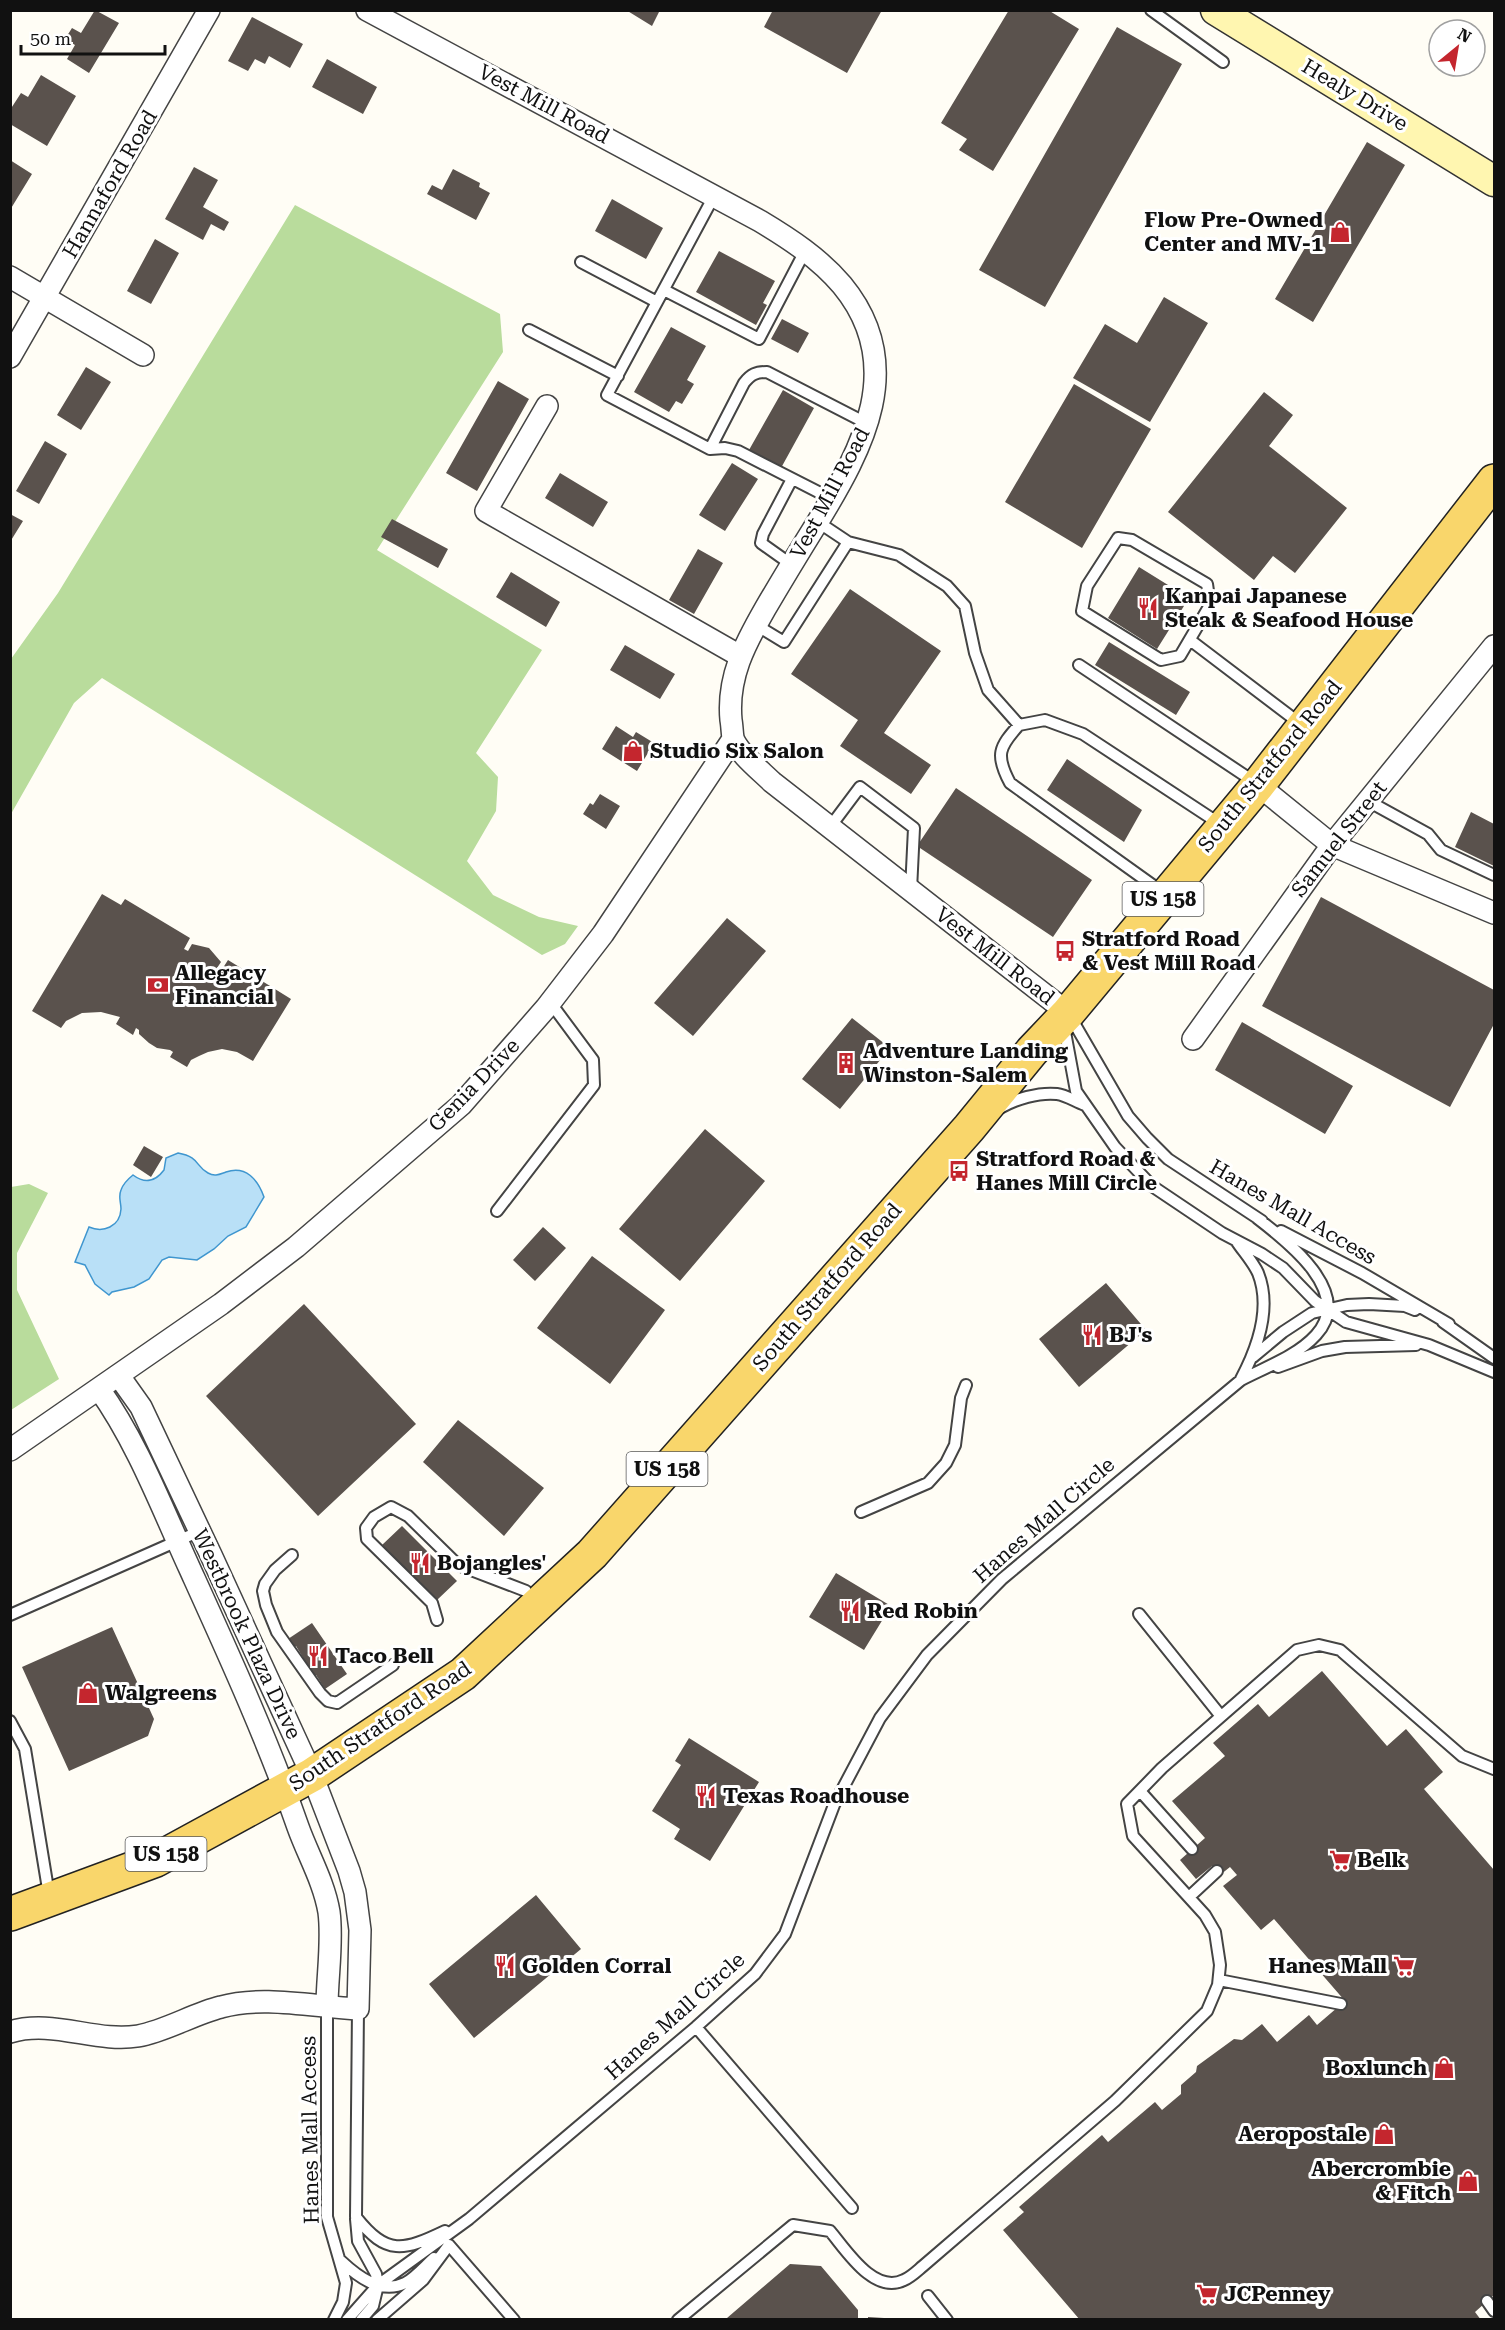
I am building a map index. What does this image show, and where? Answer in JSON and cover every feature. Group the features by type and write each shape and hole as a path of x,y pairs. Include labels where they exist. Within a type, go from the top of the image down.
{"main road":[{"name":"South Stratford Road","path":"10,1914 156,1860 299,1783 463,1674 592,1554 969,1128 1032,1051 1068,1013 1258,784 1494,482"}],"street":[{"name":"Hannaford Road","path":"10,357 209,10"},
{"name":"Vest Mill Road","path":"367,10 760,221 806,251 843,286 864,321 873,352 874,396 868,424 855,456 832,499 756,625 740,656 731,692 734,739 750,761 772,782 1068,1013"},
{"name":"Healy Drive","path":"1216,10 1494,181"},
{"path":"10,277 143,355"},
{"path":"547,406 486,512 740,656"},
{"name":"Samuel Street","path":"1192,1039 1332,845 1494,646"},
{"name":"Genia Drive","path":"110,1382 220,1305 296,1247 461,1105 550,1002 603,934 734,739"},
{"path":"1258,784 1332,845 1494,913"},
{"path":"10,1450 110,1382"},
{"name":"Westbrook Plaza Drive","path":"110,1382 141,1407 200,1531 299,1783 349,1871 355,1892 360,1930 358,2009"},
{"name":"Westbrook Plaza Drive","path":"110,1382 119,1417 269,1746 299,1783 307,1852 321,1880 329,1912 327,2007"},
{"path":"10,2032 19,2029 58,2029 97,2036 138,2036 222,2006 267,2002 358,2009"}],"lane":[{"path":"1151,10 1223,62"},
{"path":"714,196 607,394 710,449 725,448 738,451 832,499"},
{"path":"664,290 759,339 806,251"},
{"path":"582,262 657,302"},
{"path":"529,330 618,376"},
{"path":"710,449 744,383 758,372 767,372 868,424"},
{"path":"792,479 761,543 792,565"},
{"path":"818,522 848,542 899,555 947,586 965,606 975,653 988,690 1019,724"},
{"path":"1118,538 1132,540 1207,584 1210,605 1190,640 1180,656 1161,660 1082,611 1087,585 1118,538"},
{"path":"756,625 784,642 848,542"},
{"path":"1190,640 1304,726"},
{"path":"1079,665 1258,784"},
{"path":"1166,895 1010,783 1001,766 1003,743 1019,724 1045,720 1083,734 1223,826"},
{"path":"830,826 860,787 914,828 911,890"},
{"path":"1368,801 1428,834 1441,850 1494,875"},
{"path":"497,1211 594,1085 593,1060 550,1002"},
{"path":"1068,1013 1065,1032 1076,1091 1115,1147 1152,1186 1181,1207 1283,1268 1327,1311"},
{"name":"Hanes Mall Access","path":"1068,1013 1128,1116 1168,1159 1257,1218 1362,1273 1449,1324"},
{"path":"969,1128 1007,1104 1037,1095 1058,1094 1086,1106"},
{"path":"1257,1218 1286,1240 1312,1269 1328,1296 1327,1311"},
{"name":"Hanes Mall Circle","path":"1235,1240 1257,1271 1265,1296 1263,1322 1253,1357 1241,1380"},
{"name":"Hanes Mall Circle","path":"1253,1357 1312,1312 1327,1311 1347,1305 1405,1306 1449,1324 1494,1358"},
{"name":"Hanes Mall Circle","path":"1327,1311 1346,1322 1429,1345 1494,1372"},
{"name":"Hanes Mall Circle","path":"347,2319 378,2285 469,2219 696,2027 755,1974 785,1934 834,1805 859,1754 880,1718 927,1655 1002,1579 1241,1380 1300,1348 1316,1335 1324,1325 1327,1311"},
{"name":"Hanes Mall Circle","path":"1241,1380 1322,1351 1345,1347 1429,1345"},
{"path":"861,1512 928,1483 946,1463 956,1445 961,1398 966,1385"},
{"path":"436,1620 432,1603 367,1539 366,1528 374,1517 391,1507 408,1516 458,1565 526,1592"},
{"path":"10,1615 200,1531"},
{"path":"292,1555 275,1570 265,1584 263,1591 266,1605 277,1632 324,1699 337,1703 393,1665"},
{"path":"1138,1614 1220,1715"},
{"path":"678,2319 793,2225 830,2231 867,2275 887,2283 903,2281 939,2253 1115,2101 1207,2011 1219,1980 1220,1965 1215,1932 1205,1915 1133,1836 1127,1804 1220,1715 1297,1650 1319,1646 1340,1650 1462,1756 1494,1769"},
{"path":"10,1720 25,1749 50,1900"},
{"path":"1140,1791 1192,1849"},
{"path":"1189,1897 1217,1871"},
{"path":"1219,1980 1341,2004"},
{"name":"Hanes Mall Access","path":"327,2007 327,2217 346,2283 343,2302 334,2319"},
{"name":"Hanes Mall Access","path":"356,2217 358,2009"},
{"path":"696,2027 852,2208"},
{"path":"356,2217 380,2242 397,2247 418,2244 469,2219"},
{"path":"356,2217 358,2241 376,2274 378,2285 373,2306 361,2319"},
{"path":"377,2319 423,2280 469,2219"},
{"path":"340,2261 357,2276 387,2287 404,2284 449,2245"},
{"path":"449,2245 514,2319"},
{"path":"928,2296 947,2319"},
{"path":"1487,2301 1494,2311"}],"green space":[{"path":"295,205 500,314 503,352 377,550 542,650 476,753 498,777 496,811 467,861 493,895 539,917 578,926 565,944 542,955 102,678 74,703 11,814 11,659 58,593"},
{"path":"29,1184 48,1193 17,1253 17,1290 59,1379 11,1410 11,1187"}],"water":[{"path":"178,1153 194,1159 211,1174 217,1175 233,1170 245,1172 255,1180 264,1197 246,1227 228,1236 197,1260 169,1257 162,1260 149,1279 134,1287 112,1292 109,1295 95,1284 85,1265 75,1262 89,1227 105,1229 114,1224 120,1215 120,1193 126,1182 133,1175 146,1181 157,1177 164,1170 166,1158"}],"building":[{"path":"95,10 119,23 89,73 67,59 75,45 65,39 72,28 81,33"},
{"path":"626,10 660,10 652,26"},
{"path":"773,10 882,10 847,73 764,27"},
{"path":"1009,10 1048,10 1079,29 993,171 959,150 967,139 941,123"},
{"path":"252,17 303,44 290,68 269,56 265,64 255,59 248,71 228,61"},
{"path":"1117,27 1182,64 1045,307 979,270"},
{"path":"327,59 377,87 363,114 312,87"},
{"path":"41,75 76,96 47,146 10,124 10,110 21,93 28,97"},
{"name":"Flow Pre-Owned Center and MV-1","path":"1367,142 1405,165 1313,322 1275,299"},
{"path":"10,160 32,174 10,210"},
{"path":"194,167 218,180 203,207 229,222 224,231 211,224 203,240 165,219"},
{"path":"453,169 480,183 479,187 490,193 476,220 427,194 432,185 442,190"},
{"path":"612,199 663,228 646,259 595,231"},
{"path":"155,239 179,253 151,304 127,291"},
{"path":"719,251 775,281 763,303 767,305 756,325 696,292"},
{"path":"1164,297 1208,323 1150,422 1073,378 1105,324 1137,343"},
{"path":"782,319 809,333 798,353 771,339"},
{"path":"671,327 706,346 687,380 694,384 682,404 676,401 669,412 634,392"},
{"path":"86,367 111,382 81,430 57,415"},
{"path":"498,381 529,399 477,491 446,473"},
{"path":"1074,384 1151,429 1082,548 1005,502"},
{"path":"783,390 814,408 781,468 749,450"},
{"path":"1264,392 1293,415 1269,446 1347,508 1295,573 1273,556 1254,580 1168,512"},
{"path":"45,441 67,454 39,504 16,491"},
{"path":"732,463 758,479 725,531 699,515"},
{"path":"560,473 608,502 593,527 545,498"},
{"path":"10,514 23,521 10,542"},
{"path":"392,519 448,549 438,568 381,537"},
{"path":"698,549 723,563 694,614 669,600"},
{"name":"Kanpai Japanese Steak & Seafood House","path":"1139,567 1189,598 1157,649 1108,618"},
{"path":"511,572 560,602 546,627 496,597"},
{"path":"850,589 941,651 884,733 931,765 911,794 840,746 858,720 791,674"},
{"path":"1109,642 1190,692 1176,715 1095,665"},
{"path":"625,645 675,674 660,699 610,670"},
{"path":"616,726 633,737 636,732 654,743 637,771 602,749"},
{"path":"1067,759 1142,810 1124,842 1047,790"},
{"path":"956,788 1092,880 1053,937 917,846"},
{"path":"600,794 620,806 606,829 583,814"},
{"path":"1471,812 1494,824 1494,866 1455,847"},
{"name":"Allegacy Financial","path":"102,894 121,905 125,899 190,938 184,949 188,951 192,944 209,948 221,962 217,968 221,971 228,960 291,999 253,1061 237,1052 222,1049 208,1052 191,1060 187,1067 170,1057 173,1052 170,1050 157,1048 149,1043 136,1028 133,1035 116,1024 120,1017 101,1012 82,1013 66,1021 61,1028 32,1011"},
{"path":"1321,897 1494,990 1494,1024 1450,1107 1262,1006"},
{"path":"727,918 766,951 693,1036 654,1003"},
{"name":"Adventure Landing Winston-Salem","path":"852,1018 890,1048 840,1109 802,1079"},
{"path":"1242,1022 1353,1086 1325,1134 1215,1070"},
{"path":"705,1129 765,1181 680,1281 619,1229"},
{"path":"144,1146 163,1157 151,1177 133,1165"},
{"path":"543,1227 566,1248 535,1281 513,1260"},
{"path":"592,1256 665,1310 610,1384 537,1328"},
{"name":"BJ's","path":"1106,1283 1146,1330 1079,1387 1039,1339"},
{"path":"304,1304 416,1424 318,1516 206,1396"},
{"path":"458,1420 544,1488 504,1536 423,1462"},
{"name":"Bojangles'","path":"402,1526 457,1581 437,1600 382,1545"},
{"name":"Red Robin","path":"836,1573 891,1606 864,1650 809,1617"},
{"name":"Taco Bell","path":"312,1623 347,1674 325,1689 316,1675 314,1676 296,1646 294,1648 288,1639"},
{"name":"Walgreens","path":"112,1627 154,1719 148,1736 69,1771 22,1667"},
{"name":"Hanes Mall","path":"1322,1671 1387,1746 1406,1729 1443,1772 1424,1789 1494,1870 1494,2295 1475,2312 1481,2320 1080,2320 1003,2230 1024,2212 1019,2207 1102,2135 1108,2142 1155,2102 1162,2110 1181,2094 1181,2085 1196,2072 1197,2066 1234,2039 1242,2040 1262,2024 1277,2042 1309,2015 1317,2025 1345,2001 1274,1919 1261,1930 1223,1886 1237,1875 1230,1867 1220,1875 1212,1866 1196,1879 1180,1860 1205,1838 1172,1801 1225,1756 1213,1743 1258,1704 1269,1717"},
{"name":"Texas Roadhouse","path":"689,1738 759,1782 710,1861 674,1839 680,1829 652,1811 681,1765 675,1761"},
{"name":"Golden Corral","path":"536,1895 581,1949 474,2038 429,1984"},
{"path":"790,2264 821,2266 858,2310 858,2320 729,2320 727,2318"},
{"path":"868,2317 884,2318 884,2320 868,2320"}],"place":[{"name":"Flow Pre-Owned Center and MV-1","path":"1340,232"},
{"name":"Kanpai Japanese Steak & Seafood House","path":"1148,608"},
{"name":"Studio Six Salon","path":"633,751"},
{"name":"Stratford Road & Vest Mill Road","path":"1065,951"},
{"name":"Allegacy Financial","path":"158,985"},
{"name":"Adventure Landing Winston-Salem","path":"846,1063"},
{"name":"Stratford Road & Hanes Mill Circle","path":"959,1171"},
{"name":"BJ's","path":"1092,1335"},
{"name":"Bojangles'","path":"420,1563"},
{"name":"Red Robin","path":"850,1611"},
{"name":"Taco Bell","path":"318,1656"},
{"name":"Walgreens","path":"88,1693"},
{"name":"Texas Roadhouse","path":"706,1796"},
{"name":"Belk","path":"1340,1860"},
{"name":"Golden Corral","path":"505,1966"},
{"name":"Hanes Mall","path":"1404,1966"},
{"name":"Boxlunch","path":"1444,2068"},
{"name":"Aeropostale","path":"1384,2134"},
{"name":"Abercrombie & Fitch","path":"1468,2181"},
{"name":"JCPenney","path":"1207,2294"}]}
